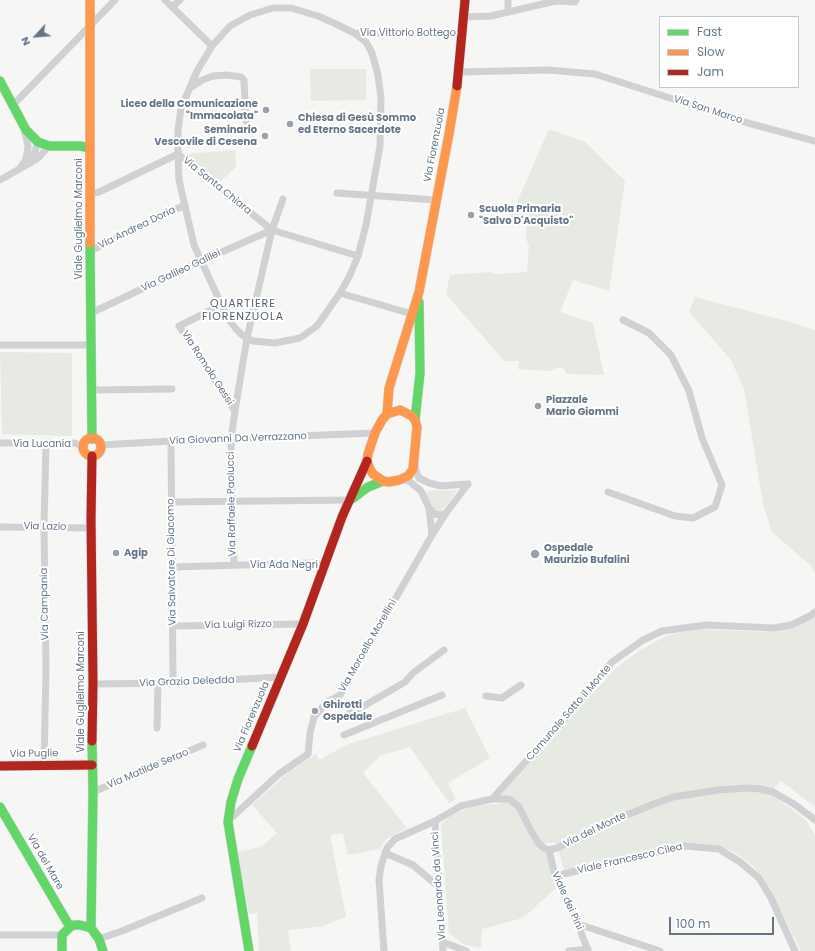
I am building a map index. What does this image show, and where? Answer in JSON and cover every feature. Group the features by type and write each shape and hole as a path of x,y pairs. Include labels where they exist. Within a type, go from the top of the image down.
{"main road":[{"name":"Viale Guglielmo Marconi","path":"90,0 92,439"},
{"name":"Via Fiorenzuola","path":"387,414 389,388 419,292 455,102 463,34 465,0"},
{"path":"0,81 22,123 32,137 38,142 52,146 80,146 90,148"},
{"name":"Via Fiorenzuola","path":"415,420 420,373 419,292"},
{"path":"400,410 406,412 415,420 417,427 413,469 408,476 399,480 389,482 382,480 373,474 367,461 375,433 382,420 387,414 400,410"},
{"path":"87,440 98,440 101,446 100,452 92,456 84,452 84,446 87,440"},
{"name":"Viale Guglielmo Marconi","path":"91,928 93,792 91,528 92,456"},
{"name":"Via Fiorenzuola","path":"248,951 228,822 238,779 303,624 324,565 367,461"},
{"path":"350,500 368,487 382,480"},
{"name":"Via Puglie","path":"0,766 92,765"},
{"name":"Via del Mare","path":"0,807 70,927"},
{"path":"62,951 62,935 70,927 80,925 91,928 99,939 103,951"}],"street":[{"path":"13,105 115,0"},
{"path":"165,0 212,46"},
{"path":"172,7 180,0"},
{"path":"508,0 508,12"},
{"path":"464,17 491,16 558,1 576,1"},
{"name":"Via Santa Chiara","path":"272,230 178,154 178,130 181,108 185,98 197,71 212,46 230,26 250,15 273,8 291,8 318,16 354,33"},
{"path":"90,194 100,192 178,154 180,180 194,245 230,321 248,336 275,343 300,338 317,326 340,293 350,275 358,256 372,196 380,146 381,98 378,75 372,53 366,42 354,33"},
{"name":"Via Vittorio Bottego","path":"354,33 463,34"},
{"name":"Via San Marco","path":"459,72 548,70 595,74 748,123 815,141"},
{"path":"190,89 202,80 213,76 227,75 241,77 244,80 246,120"},
{"path":"18,170 25,161 27,154 26,136 22,123"},
{"path":"30,164 38,142"},
{"path":"0,180 30,164 52,146"},
{"path":"337,193 436,200"},
{"name":"Via Raffaele Paolucci","path":"234,565 231,439 248,336 272,230 283,199"},
{"name":"Via Andrea Doria","path":"90,251 185,205"},
{"path":"272,230 358,256"},
{"name":"Via Galileo Galilei","path":"91,313 201,261 272,230"},
{"path":"340,293 412,314"},
{"name":"Via Romolo Gessi","path":"222,305 179,326 235,411"},
{"path":"608,492 675,516 693,518 715,508 722,485 702,438 689,390 671,355 649,333 623,320"},
{"path":"0,345 91,345"},
{"path":"92,390 172,389"},
{"name":"Via Giovanni Da Verrazzano","path":"101,446 170,441 375,433"},
{"name":"Via Salvatore Di Giacomo","path":"170,441 172,502 173,684"},
{"name":"Via Lucania","path":"0,443 74,443 84,446"},
{"name":"Via Campania","path":"44,765 46,669 44,527 46,444"},
{"path":"415,458 416,471 419,478 441,486"},
{"path":"399,480 410,481 419,488 429,508 435,514 440,515 446,513"},
{"name":"Via Moroello Morellini","path":"228,822 279,774 308,754 310,733 314,717 327,702 340,694 432,535 446,513 468,484 441,486"},
{"path":"419,488 441,486"},
{"path":"172,502 350,500"},
{"path":"429,508 432,535"},
{"name":"Via Lazio","path":"0,527 91,528"},
{"name":"Via Ada Negri","path":"172,567 314,563 324,565"},
{"name":"Comunale Sotto il Monte","path":"492,799 582,699 612,662 643,640 662,631 706,625 774,628 791,625 815,612"},
{"name":"Via Luigi Rizzo","path":"173,626 303,624"},
{"path":"350,712 362,707 405,682 413,673 444,650"},
{"name":"Via Grazia Deledda","path":"93,684 173,684 281,677"},
{"path":"157,728 158,683"},
{"path":"486,696 502,698 521,685"},
{"path":"344,735 442,695"},
{"name":"Via Matilde Serao","path":"93,792 203,745"},
{"name":"Via del Monte","path":"549,850 557,848 614,820 672,797 718,790 747,788 774,792 794,804 815,820"},
{"path":"384,951 379,880 385,853 395,839 461,806 492,799 507,799 516,803 539,844 549,850"},
{"name":"Via Leonardo da Vinci","path":"435,820 443,951"},
{"name":"Viale Francesco Cilea","path":"555,876 684,846 720,849 740,862 759,878 771,898 795,951"},
{"name":"Viale dei Pini","path":"549,850 555,876 578,924 588,950"},
{"path":"385,853 414,865 439,887"},
{"path":"99,939 202,898"},
{"path":"578,924 660,951"},
{"path":"0,935 62,935"},
{"path":"443,942 466,951"},
{"path":"569,951 588,950"}],"shaded area":[{"path":"310,69 366,69 366,100 311,101"},
{"path":"549,129 585,142 625,181 609,291 573,280 560,312 593,323 604,375 567,374 563,368 556,368 549,371 518,369 519,361 504,361 446,294 450,275 490,272 496,274 527,272 529,245 526,239 527,213 513,226 506,223 518,200"},
{"path":"235,150 236,167 220,182 185,154"},
{"path":"695,297 815,330 815,573 811,566 772,532 763,504 744,389 731,360 689,312"},
{"path":"0,352 72,353 72,436 2,434"},
{"path":"457,490 447,505 440,512 434,510 426,494 427,491"},
{"path":"815,615 815,807 781,781 774,788 774,796 806,820 815,836 815,951 801,951 764,879 752,865 735,853 716,845 684,844 565,872 556,843 545,843 552,877 556,888 523,918 482,929 481,948 463,944 449,933 441,825 450,816 461,811 481,805 498,804 499,795 617,667 642,649 668,635 700,629 767,632 788,629"},
{"path":"465,708 490,758 448,783 456,799 449,803 410,747 380,756 363,773 407,828 385,840 380,849 348,855 343,833 330,835 346,917 323,926 288,930 291,951 259,951 257,913 249,914 237,852 261,847 277,833 252,805 290,771 316,754 319,760 346,745"}],"traffic: fast":[{"path":"0,81 26,130 38,142 49,146 80,146 90,148"},
{"path":"90,243 92,439"},
{"path":"415,420 420,373 419,302"},
{"path":"352,499 368,487 383,481"},
{"path":"91,928 93,792 92,741"},
{"path":"249,951 228,822 231,802 238,779 252,746"},
{"path":"0,807 70,927"},
{"path":"62,951 62,935 74,925 91,928 99,939 103,951"}],"traffic: slow":[{"path":"90,0 90,243"},
{"path":"387,414 389,388 419,292 457,86"},
{"path":"400,410 412,416 417,427 413,469 408,476 399,480 389,482 383,481 373,474 370,469 367,461 368,454 375,433 382,420 387,414 400,410"},
{"path":"92,438 98,441 101,447 98,453 92,456 86,453 83,447 86,441 92,438"}],"traffic: jam":[{"path":"457,86 465,0"},
{"path":"92,456 92,741"},
{"path":"252,746 303,624 342,517 367,461"},
{"path":"0,766 92,765"}],"place":[{"name":"Liceo della Comunicazione \"Immacolata\"","path":"266,110"},
{"name":"Chiesa di Gesù Sommo ed Eterno Sacerdote","path":"290,124"},
{"name":"Seminario Vescovile di Cesena","path":"265,136"},
{"name":"Scuola Primaria \"Salvo D'Acquisto\"","path":"471,215"},
{"name":"Piazzale Mario Giommi","path":"538,406"},
{"name":"Agip","path":"116,553"},
{"name":"Ospedale Maurizio Bufalini","path":"535,554"},
{"name":"Ghirotti Ospedale","path":"315,711"}],"district":[{"name":"QUARTIERE FIORENZUOLA","path":"243,310"}]}
